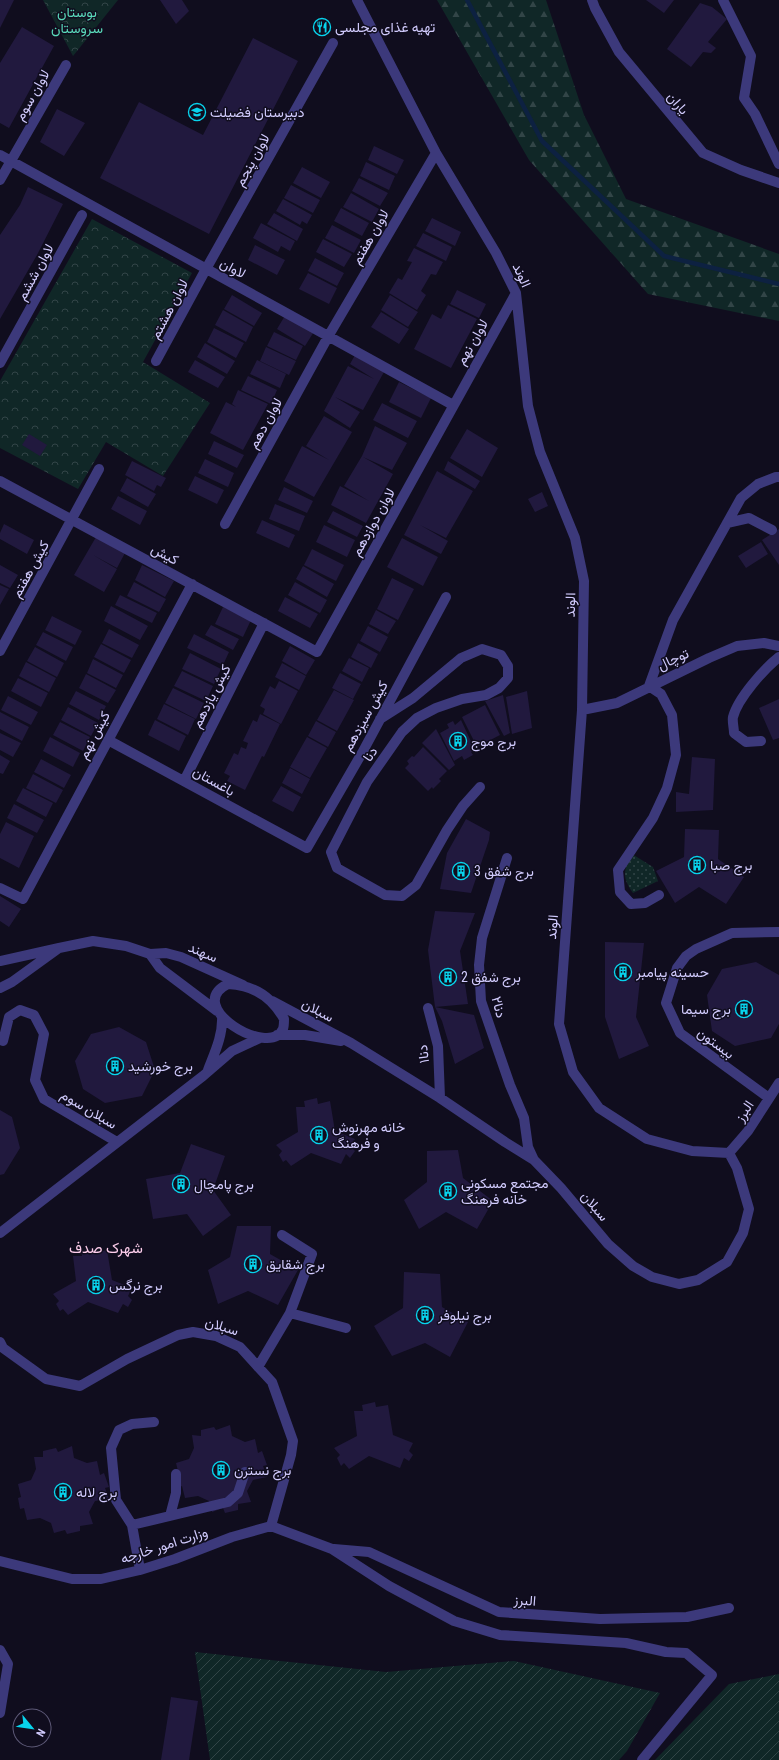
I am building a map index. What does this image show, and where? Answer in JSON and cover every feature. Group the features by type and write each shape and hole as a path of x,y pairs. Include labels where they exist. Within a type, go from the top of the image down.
{"street":[{"name":"الوند","path":"356,0 436,153 496,253 516,293 528,406 540,452 575,538 584,581 582,710 559,1024 573,1072 599,1108 647,1139 692,1151 729,1153"},
{"name":"یاران","path":"592,0 594,8 619,52 703,153 741,170 779,183"},
{"path":"723,0 751,56 744,98 755,114 779,164"},
{"name":"لاوان پنجم","path":"206,269 333,43"},
{"name":"لاوان سوم","path":"0,180 66,64"},
{"name":"لاوان هفتم","path":"329,335 436,153"},
{"name":"لاوان","path":"0,155 329,335 453,405"},
{"name":"لاوان ششم","path":"0,363 82,215"},
{"name":"لاوان هشتم","path":"156,361 206,269"},
{"name":"لاوان نهم","path":"453,405 516,293"},
{"name":"لاوان دهم","path":"225,524 329,335"},
{"name":"لاوان دوازدهم","path":"317,652 453,405"},
{"name":"کیش هفتم","path":"0,652 99,470"},
{"path":"659,895 645,903 631,904 620,892 618,870 653,818 667,788 676,755 672,715 661,694 649,686 673,620 741,498 758,484 779,477"},
{"name":"کیش","path":"0,481 317,652"},
{"path":"727,523 749,518 772,530"},
{"name":"کیش نهم","path":"0,888 23,899 192,584"},
{"name":"کیش سیزدهم","path":"307,848 380,719 446,597"},
{"name":"کیش یازدهم","path":"184,781 264,623"},
{"name":"توچال","path":"582,710 617,703 649,686 737,646 764,643 779,646"},
{"name":"دنا","path":"380,719 413,698 461,658 482,649 501,655 508,666 508,678 499,688 486,695 462,699 436,708 417,718 402,732 367,782 330,852 338,868 385,895 402,896 416,885 447,830 463,806 480,787"},
{"path":"761,741 746,742 734,733 733,718 745,694 767,668 779,657"},
{"name":"باغستان","path":"108,740 307,848"},
{"name":"دنا۲","path":"507,858 482,938 479,965 482,1001 510,1085 524,1118 528,1147 534,1160"},
{"name":"بیستون","path":"769,1098 680,1034 666,1003 677,968 686,956 696,949 732,933 779,932"},
{"name":"سهند","path":"0,961 93,941 126,946 150,954 166,953 181,957 243,985 272,1001"},
{"name":"سهند","path":"0,988 12,982 59,948"},
{"path":"150,954 164,972 243,1031 260,1038"},
{"path":"207,1072 218,1046 222,1025 215,1005 216,996 221,988 228,984 243,985"},
{"path":"272,1001 284,1020 283,1029 277,1035"},
{"name":"سبلان","path":"272,1001 351,1043 440,1098 534,1160 562,1188 608,1244 633,1266 652,1278 679,1284 698,1280 727,1262 743,1233 749,1209 737,1168 729,1153"},
{"name":"دنا۱","path":"428,1008 438,1046 440,1098"},
{"name":"سبلان سوم","path":"3,1041 10,1017 20,1010 34,1015 44,1034 35,1080 44,1099 117,1142"},
{"name":"سبلان","path":"260,1038 265,1039 277,1035 305,1035 351,1043"},
{"path":"0,1233 232,1051 260,1038"},
{"name":"البرز","path":"729,1153 748,1131 779,1083"},
{"path":"258,1367 290,1313 312,1254 282,1235"},
{"path":"290,1313 346,1328"},
{"name":"سبلان","path":"0,1342 3,1348 46,1379 80,1386 127,1359 178,1335 193,1332 216,1336 240,1347 272,1382 293,1440 291,1455 271,1526"},
{"path":"140,1570 132,1525 116,1500 111,1448 119,1430 132,1424 154,1422"},
{"path":"132,1525 228,1502 238,1493 245,1472"},
{"path":"170,1516 176,1493 176,1474"},
{"path":"271,1526 332,1549 389,1586 454,1621 500,1634 626,1643 666,1652 686,1653 712,1675 642,1760"},
{"name":"وزارت امور خارجه","path":"0,1561 72,1578 101,1579 140,1570 175,1559 232,1537 271,1526"},
{"name":"البرز","path":"332,1549 368,1552 499,1612 600,1619 687,1617 729,1608"},
{"path":"0,1650 8,1664 0,1713"}],"green space":[{"name":"بوستان سروستان","path":"43,0 118,0 73,56"},
{"path":"437,0 546,0 584,115 626,199 779,254 779,321 648,294 529,160"},
{"path":"92,219 192,273 143,362 210,403 163,476 106,442 78,489 0,448 0,381"},
{"path":"632,854 653,867 658,881 633,893 625,878 625,869"},
{"path":"195,1652 386,1672 514,1661 660,1693 627,1751 619,1760 210,1760"},
{"path":"779,1674 779,1760 655,1760 729,1684"}],"building":[{"path":"0,0 14,0 0,28"},
{"path":"160,0 182,0 189,11 176,24"},
{"path":"646,0 674,0 664,13"},
{"path":"700,3 712,7 727,19 708,42 716,48 711,53 703,52 691,67 667,49"},
{"path":"22,27 54,46 9,128 0,123 0,63"},
{"path":"253,38 298,61 209,234 100,178 139,102 203,135"},
{"path":"57,109 85,123 64,156 40,142"},
{"path":"374,146 404,160 397,174 368,160"},
{"path":"366,162 395,176 389,190 360,176"},
{"path":"302,167 330,182 321,198 293,183"},
{"path":"359,178 388,193 380,206 352,191"},
{"path":"291,185 320,200 313,213 284,198"},
{"path":"28,187 63,204 37,255 0,319 0,235 20,205"},
{"path":"351,193 379,209 372,222 343,207"},
{"path":"283,199 312,215 307,224 302,221 300,225 276,211"},
{"path":"341,208 369,223 362,236 334,221"},
{"path":"274,213 303,229 297,241 267,224"},
{"path":"432,218 461,232 455,246 425,231"},
{"path":"261,223 295,241 290,251 281,246 278,252 253,238"},
{"path":"332,225 361,240 354,253 325,238"},
{"path":"423,233 452,247 446,261 416,246"},
{"path":"323,239 352,254 344,267 316,252"},
{"path":"255,245 285,260 277,275 248,260"},
{"path":"414,248 443,262 436,275 431,274 421,291 426,295 417,310 389,293 398,278 402,280 412,262 407,261"},
{"path":"315,258 344,273 337,286 308,271"},
{"path":"308,273 337,288 329,304 299,289"},
{"path":"457,290 486,304 479,318 450,304"},
{"path":"232,295 262,313 254,326 224,309"},
{"path":"390,295 418,312 408,327 381,310"},
{"path":"448,305 477,319 451,368 414,349 432,314 441,319"},
{"path":"223,310 253,327 246,342 215,325"},
{"path":"381,312 409,329 399,344 371,327"},
{"path":"286,314 315,330 305,346 277,329"},
{"path":"214,328 244,343 236,358 207,342"},
{"path":"274,332 303,346 296,360 267,346"},
{"path":"205,343 235,361 227,374 197,357"},
{"path":"266,347 296,361 289,375 260,361"},
{"path":"355,355 384,372 363,410 335,397 360,412 350,428 324,411 348,366 374,379 350,364"},
{"path":"195,360 225,377 218,388 188,372"},
{"path":"257,360 286,374 280,388 250,374"},
{"path":"248,376 277,390 271,404 241,390"},
{"path":"399,382 431,398 421,418 389,402"},
{"path":"238,390 268,404 243,450 210,433 226,402 236,407 232,404"},
{"path":"382,403 417,421 408,438 373,420"},
{"path":"324,416 352,432 314,497 284,481 302,446 329,460 306,446"},
{"path":"375,426 407,443 392,470 363,457 393,474 366,523 331,505 340,486 369,501 344,486 362,456"},
{"path":"467,429 498,448 482,477 450,458"},
{"path":"29,434 47,445 40,456 22,445"},
{"path":"214,441 244,455 237,468 208,454"},
{"path":"205,459 234,473 228,487 198,473"},
{"path":"132,461 166,478 161,487 157,485 154,491 125,475"},
{"path":"448,461 480,481 475,489 444,470"},
{"path":"437,471 473,491 446,538 420,525 448,541 441,554 404,535"},
{"path":"195,476 224,490 217,504 188,490"},
{"path":"127,478 156,494 148,507 120,491"},
{"path":"284,487 313,501 307,513 278,500"},
{"path":"542,492 548,506 535,512 528,499"},
{"path":"118,496 147,511 140,525 111,509"},
{"path":"275,504 305,516 299,531 269,519"},
{"path":"333,511 363,526 357,537 327,522"},
{"path":"262,520 295,535 289,548 256,533"},
{"path":"4,524 34,540 27,554 0,539 0,533"},
{"path":"324,525 355,540 347,557 316,542"},
{"path":"779,529 779,565 762,540"},
{"path":"96,537 125,553 117,568 93,555 117,569 104,592 74,575"},
{"path":"402,538 438,557 423,586 387,567"},
{"path":"761,542 768,554 746,568 738,556"},
{"path":"312,549 344,565 336,581 304,565"},
{"path":"0,565 18,575 10,588 0,583"},
{"path":"142,565 174,581 165,597 135,580"},
{"path":"303,566 334,584 327,597 296,579"},
{"path":"392,578 414,589 398,620 377,609"},
{"path":"134,582 166,599 159,612 127,596"},
{"path":"295,582 327,600 320,613 288,595"},
{"path":"0,585 9,589 0,605"},
{"path":"120,595 157,613 152,623 115,605"},
{"path":"285,597 318,614 310,628 278,611"},
{"path":"111,606 148,626 140,640 104,621"},
{"path":"223,607 251,620 243,637 215,624"},
{"path":"376,610 396,621 388,634 369,624"},
{"path":"52,616 82,631 75,645 45,630"},
{"path":"211,625 239,639 233,650 205,635"},
{"path":"368,626 388,637 380,652 360,641"},
{"path":"109,629 139,645 132,658 102,643"},
{"path":"43,632 73,647 66,661 36,645"},
{"path":"194,634 229,652 223,665 187,648"},
{"path":"358,643 378,654 371,668 351,657"},
{"path":"101,644 131,660 124,673 94,657"},
{"path":"290,646 315,660 306,675 282,661"},
{"path":"35,647 64,663 57,677 27,661"},
{"path":"190,653 221,669 214,684 182,669"},
{"path":"349,658 369,668 362,682 342,671"},
{"path":"93,659 123,675 116,688 87,673"},
{"path":"26,662 56,678 49,692 19,676"},
{"path":"282,663 306,676 299,690 275,677"},
{"path":"182,671 213,686 206,701 174,686"},
{"path":"340,673 361,684 353,699 332,688"},
{"path":"86,674 116,690 108,703 79,688"},
{"path":"18,678 48,693 41,707 11,691"},
{"path":"279,681 298,691 281,724 263,714 265,709 260,706 270,686 275,689"},
{"path":"173,688 204,703 196,719 165,703"},
{"path":"334,690 354,700 337,731 317,720"},
{"path":"76,691 106,706 99,720 69,704"},
{"path":"527,691 532,728 512,734 506,697"},
{"path":"503,695 510,733 504,736 485,701"},
{"path":"8,696 38,712 31,725 1,710"},
{"path":"779,699 779,738 773,740 759,708"},
{"path":"164,704 195,719 188,735 157,719"},
{"path":"485,705 500,735 477,747 462,717"},
{"path":"68,707 98,723 91,736 61,720"},
{"path":"0,712 29,727 22,741 0,729"},
{"path":"260,714 280,724 264,757 262,756 245,790 227,781 230,776 224,773 234,753 238,755 241,747 246,749 248,743 243,741 253,720 257,722"},
{"path":"155,720 186,736 179,751 148,735"},
{"name":"برج موج","path":"461,720 475,750 471,752 473,755 464,760 462,756 454,761 440,733 449,728 447,724 453,721 455,725"},
{"path":"316,721 336,732 328,747 308,736"},
{"path":"60,722 90,737 83,751 53,735"},
{"path":"436,729 455,765 449,770 422,743"},
{"path":"0,733 21,743 13,757 0,750"},
{"path":"50,737 80,753 73,767 43,751"},
{"path":"307,737 327,748 310,778 290,767"},
{"path":"423,747 447,771 439,779 441,781 433,789 432,787 428,791 405,768 409,764 407,761 412,756 414,757"},
{"path":"0,755 10,761 3,774 0,773"},
{"path":"692,757 715,759 713,810 676,812 676,792 689,794"},
{"path":"41,759 71,775 64,788 34,772"},
{"path":"290,768 310,779 302,794 282,783"},
{"path":"33,774 63,790 56,803 26,788"},
{"path":"281,786 301,797 293,812 272,801"},
{"path":"23,788 53,803 46,817 16,801"},
{"path":"14,804 44,820 37,833 7,818"},
{"name":"برج شفق 3","path":"466,819 490,832 489,840 471,893 440,889 447,853"},
{"path":"6,822 34,836 19,868 0,858 0,834"},
{"name":"برج صبا","path":"685,829 719,830 718,859 744,877 726,904 699,887 675,903 656,871 684,857"},
{"path":"0,896 21,909 9,927 0,921"},
{"name":"برج شفق 2","path":"435,911 475,913 460,951 468,1004 435,1007 428,950"},
{"name":"حسینه پیامبر","path":"605,942 644,943 636,1017 649,1046 619,1059 605,1017"},
{"name":"برج سیما","path":"756,962 779,975 779,1024 771,1038 735,1046 712,1031 707,995 722,969"},
{"path":"435,1007 474,1015 484,1048 455,1064 442,1021"},
{"name":"برج خورشید","path":"119,1027 146,1042 155,1070 142,1096 105,1103 83,1089 75,1061 91,1034"},
{"name":"خانه مهرنوش و فرهنگ","path":"317,1098 318,1104 330,1101 335,1131 355,1139 351,1147 355,1151 350,1158 346,1154 341,1164 311,1153 291,1166 286,1160 283,1162 279,1155 282,1151 276,1145 298,1132 296,1107 305,1107 304,1101"},
{"path":"0,1110 12,1117 20,1148 4,1174 0,1175"},
{"name":"برج پامچال","path":"191,1144 225,1156 213,1190 231,1215 203,1236 187,1214 153,1219 146,1179 180,1173"},
{"name":"مجتمع مسکونی خانه فرهنگ","path":"458,1150 463,1178 493,1201 477,1229 446,1212 419,1229 404,1200 427,1182 427,1151"},
{"name":"برج شقایق","path":"237,1226 271,1226 270,1254 298,1270 278,1305 248,1291 218,1304 208,1270 230,1257"},
{"name":"برج نرگس","path":"94,1247 95,1253 107,1250 112,1280 132,1288 128,1296 132,1300 128,1307 123,1304 118,1313 88,1302 68,1315 63,1309 60,1311 56,1304 59,1301 53,1294 76,1281 73,1256 82,1256 81,1251"},
{"name":"برج نیلوفر","path":"404,1272 440,1274 442,1307 468,1322 450,1357 425,1343 392,1356 374,1326 403,1308"},
{"path":"375,1402 376,1407 388,1405 393,1435 413,1443 409,1451 413,1455 409,1461 404,1458 400,1468 369,1456 349,1469 344,1463 341,1466 337,1458 340,1455 334,1448 357,1436 354,1411 363,1411 362,1405"},
{"name":"برج نسترن","path":"230,1425 232,1436 245,1442 255,1439 258,1453 262,1451 267,1465 263,1466 267,1477 253,1480 247,1491 251,1502 238,1504 238,1510 225,1513 223,1508 212,1512 209,1501 198,1496 185,1498 182,1486 178,1488 179,1475 176,1463 189,1459 194,1448 192,1435 201,1436 201,1430 214,1427 216,1430"},
{"name":"برج لاله","path":"72,1446 74,1458 87,1463 97,1461 100,1475 104,1473 109,1487 105,1488 109,1499 95,1501 89,1512 93,1524 80,1526 80,1531 67,1534 65,1530 54,1533 51,1523 40,1518 27,1520 24,1508 20,1509 18,1498 21,1497 18,1484 31,1480 36,1469 34,1457 43,1457 43,1451 56,1448 58,1452"},
{"path":"171,1697 198,1701 189,1760 161,1760"}],"waterway":[{"path":"467,0 542,141 664,256 779,284"}],"place":[{"name":"تهیه غذای مجلسی","path":"322,27"},
{"name":"دبیرستان فضیلت","path":"197,112"},
{"name":"برج موج","path":"458,741"},
{"name":"برج صبا","path":"697,865"},
{"name":"برج شفق 3","path":"461,871"},
{"name":"حسینه پیامبر","path":"623,972"},
{"name":"برج شفق 2","path":"448,977"},
{"name":"برج سیما","path":"744,1009"},
{"name":"برج خورشید","path":"115,1066"},
{"name":"خانه مهرنوش و فرهنگ","path":"319,1135"},
{"name":"برج پامچال","path":"181,1184"},
{"name":"مجتمع مسکونی خانه فرهنگ","path":"448,1191"},
{"name":"برج شقایق","path":"253,1264"},
{"name":"برج نرگس","path":"96,1285"},
{"name":"برج نیلوفر","path":"425,1315"},
{"name":"برج نسترن","path":"221,1470"},
{"name":"برج لاله","path":"63,1492"}],"district":[{"name":"شهرک صدف","path":"106,1248"}]}
